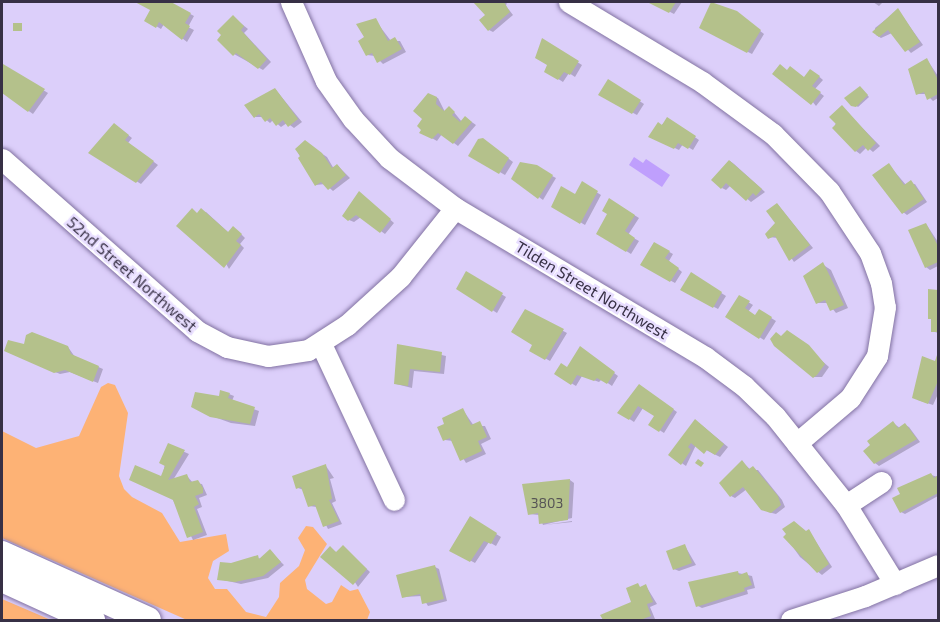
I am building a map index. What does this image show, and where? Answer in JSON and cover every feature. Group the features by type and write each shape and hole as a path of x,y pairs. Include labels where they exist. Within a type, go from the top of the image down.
{"main road":[{"path":"2,554 148,621"},
{"path":"2,579 92,621"}],"street":[{"name":"Tilden Street Northwest","path":"291,2 318,67 353,119 399,167 455,208 705,357 752,393 797,443 846,505 895,584"},
{"path":"569,2 702,82 773,134 829,191 870,254 884,299 884,331 878,356 850,398 797,443"},
{"name":"52nd Street Northwest","path":"2,159 204,336 236,350 268,356 295,354 321,344"},
{"path":"394,500 321,344 394,283 455,208"},
{"path":"846,505 881,482"},
{"path":"791,621 895,584 939,565"}],"shaded area":[{"path":"634,157 643,163 646,159 670,175 662,187 629,165"},
{"path":"108,383 115,385 128,413 119,476 124,489 132,497 162,513 180,542 226,534 229,551 213,561 208,578 215,589 227,589 246,612 266,617 279,597 280,583 299,566 305,550 298,538 306,526 313,527 327,544 305,580 307,589 326,604 332,602 341,585 350,591 358,589 370,612 367,620 187,620 2,538 2,431 36,448 79,436 101,387"},
{"path":"2,599 51,620 2,620"}],"building":[{"path":"135,2 171,2 191,13 185,23 190,26 182,40 159,22 156,28 144,21 150,10"},
{"path":"473,2 504,2 510,12 488,31 479,20 485,15"},
{"path":"647,2 676,2 669,13"},
{"path":"711,2 737,11 761,30 747,53 699,28"},
{"path":"898,8 920,42 905,52 888,30 879,37 872,32"},
{"path":"233,15 244,26 241,30 267,59 258,69 236,53 233,56 217,40 221,35 217,31"},
{"path":"376,18 388,41 395,37 402,49 377,63 372,53 366,56 358,41 364,37 356,24"},
{"path":"13,23 22,23 22,31 13,31"},
{"path":"542,38 579,61 570,75 564,72 558,80 544,72 547,65 535,58"},
{"path":"927,58 938,80 938,94 927,100 924,92 916,95 908,69"},
{"path":"3,64 45,89 28,112 2,93"},
{"path":"780,64 787,70 790,66 804,77 810,69 820,76 812,86 821,92 811,105 772,74"},
{"path":"608,79 641,100 632,114 598,95"},
{"path":"860,86 868,95 856,107 851,106 844,98"},
{"path":"275,88 298,119 288,127 283,120 276,126 270,118 265,122 259,114 254,118 244,105"},
{"path":"428,93 437,97 436,104 444,111 449,106 455,112 452,115 460,122 465,116 472,122 453,144 438,133 432,139 419,133 421,130 417,126 422,119 413,111"},
{"path":"842,105 876,143 868,151 863,145 855,152 832,128 836,124 829,117"},
{"path":"667,117 696,136 688,149 678,143 674,149 648,137 658,122 662,125"},
{"path":"114,123 129,135 125,140 154,161 136,183 88,153"},
{"path":"483,138 509,158 499,174 468,156 478,139"},
{"path":"305,140 322,153 332,168 337,164 346,175 328,190 321,182 315,186 298,158 300,156 295,149"},
{"path":"729,160 762,189 756,196 753,193 746,201 726,183 721,189 711,180"},
{"path":"520,162 537,165 553,175 538,199 511,179"},
{"path":"889,163 904,185 911,180 924,199 902,214 872,175"},
{"path":"582,181 598,191 580,224 551,207 561,186 575,194"},
{"path":"359,191 391,219 380,233 356,215 348,221 342,216"},
{"path":"609,198 635,215 625,231 635,238 626,252 596,234 607,214 602,211"},
{"path":"777,203 810,245 789,261 775,236 768,239 765,234 775,223 766,211"},
{"path":"192,208 197,213 201,208 228,232 233,226 242,234 236,241 241,245 224,268 176,226"},
{"path":"926,223 938,246 938,262 925,268 908,230"},
{"path":"654,242 670,251 665,258 679,268 670,282 640,265"},
{"path":"823,262 844,305 830,311 825,300 816,304 803,276"},
{"path":"466,271 503,293 492,312 456,289"},
{"path":"691,272 722,292 713,308 680,290"},
{"path":"928,289 938,290 938,332 931,332 931,319 928,319"},
{"path":"739,295 750,301 745,308 755,315 759,309 772,317 759,339 725,317"},
{"path":"525,309 564,329 545,360 529,351 532,345 511,332"},
{"path":"787,330 809,345 825,364 813,378 774,346 770,339 776,332 781,336"},
{"path":"32,332 68,346 71,354 99,366 93,382 65,370 54,373 4,351 8,340 24,344 26,335"},
{"path":"397,344 442,352 440,372 410,369 408,386 394,384"},
{"path":"580,346 615,372 607,384 597,378 594,381 577,375 571,385 554,374 561,363 567,367"},
{"path":"938,352 938,381 928,404 912,398 922,356 935,361"},
{"path":"639,384 674,409 659,432 648,425 654,416 638,406 629,420 617,413"},
{"path":"220,390 230,393 228,398 255,407 250,424 210,417 191,407 195,392 219,396"},
{"path":"463,408 471,425 480,421 487,437 478,441 482,451 460,461 450,438 443,441 437,427 444,424 442,418"},
{"path":"695,419 724,444 715,455 707,450 704,454 691,443 688,447 691,450 681,465 668,455"},
{"path":"893,421 898,428 905,423 917,439 874,464 863,451 870,445 867,441"},
{"path":"168,443 185,450 168,480 187,474 190,482 198,480 203,488 203,493 195,496 199,504 194,507 203,532 187,538 173,500 129,480 135,465 161,476 165,466 159,463"},
{"path":"698,459 704,463 701,467 695,463"},
{"path":"742,460 749,469 753,466 778,496 781,505 771,513 761,510 743,487 730,497 719,483"},
{"path":"326,464 332,499 329,500 339,521 323,527 315,505 308,507 301,487 296,489 292,476"},
{"path":"931,473 934,478 938,475 938,493 900,513 892,498 900,494 897,488"},
{"path":"570,479 568,520 539,524 538,513 528,515 522,484"},
{"path":"470,516 497,533 491,544 484,541 470,562 449,551"},
{"path":"794,521 806,531 809,529 829,564 817,573 783,537 786,534 782,529"},
{"path":"685,544 692,563 673,570 666,551"},
{"path":"343,545 367,569 353,585 320,557 330,546 336,552"},
{"path":"270,549 281,562 263,576 235,582 217,580 220,562 231,563 258,555 259,559"},
{"path":"435,565 444,599 422,604 420,594 402,598 396,575"},
{"path":"738,571 739,575 747,572 752,585 744,588 745,591 696,607 688,582"},
{"path":"638,583 640,587 646,584 653,602 647,604 651,616 640,620 603,620 600,615 631,602 626,588"}]}
